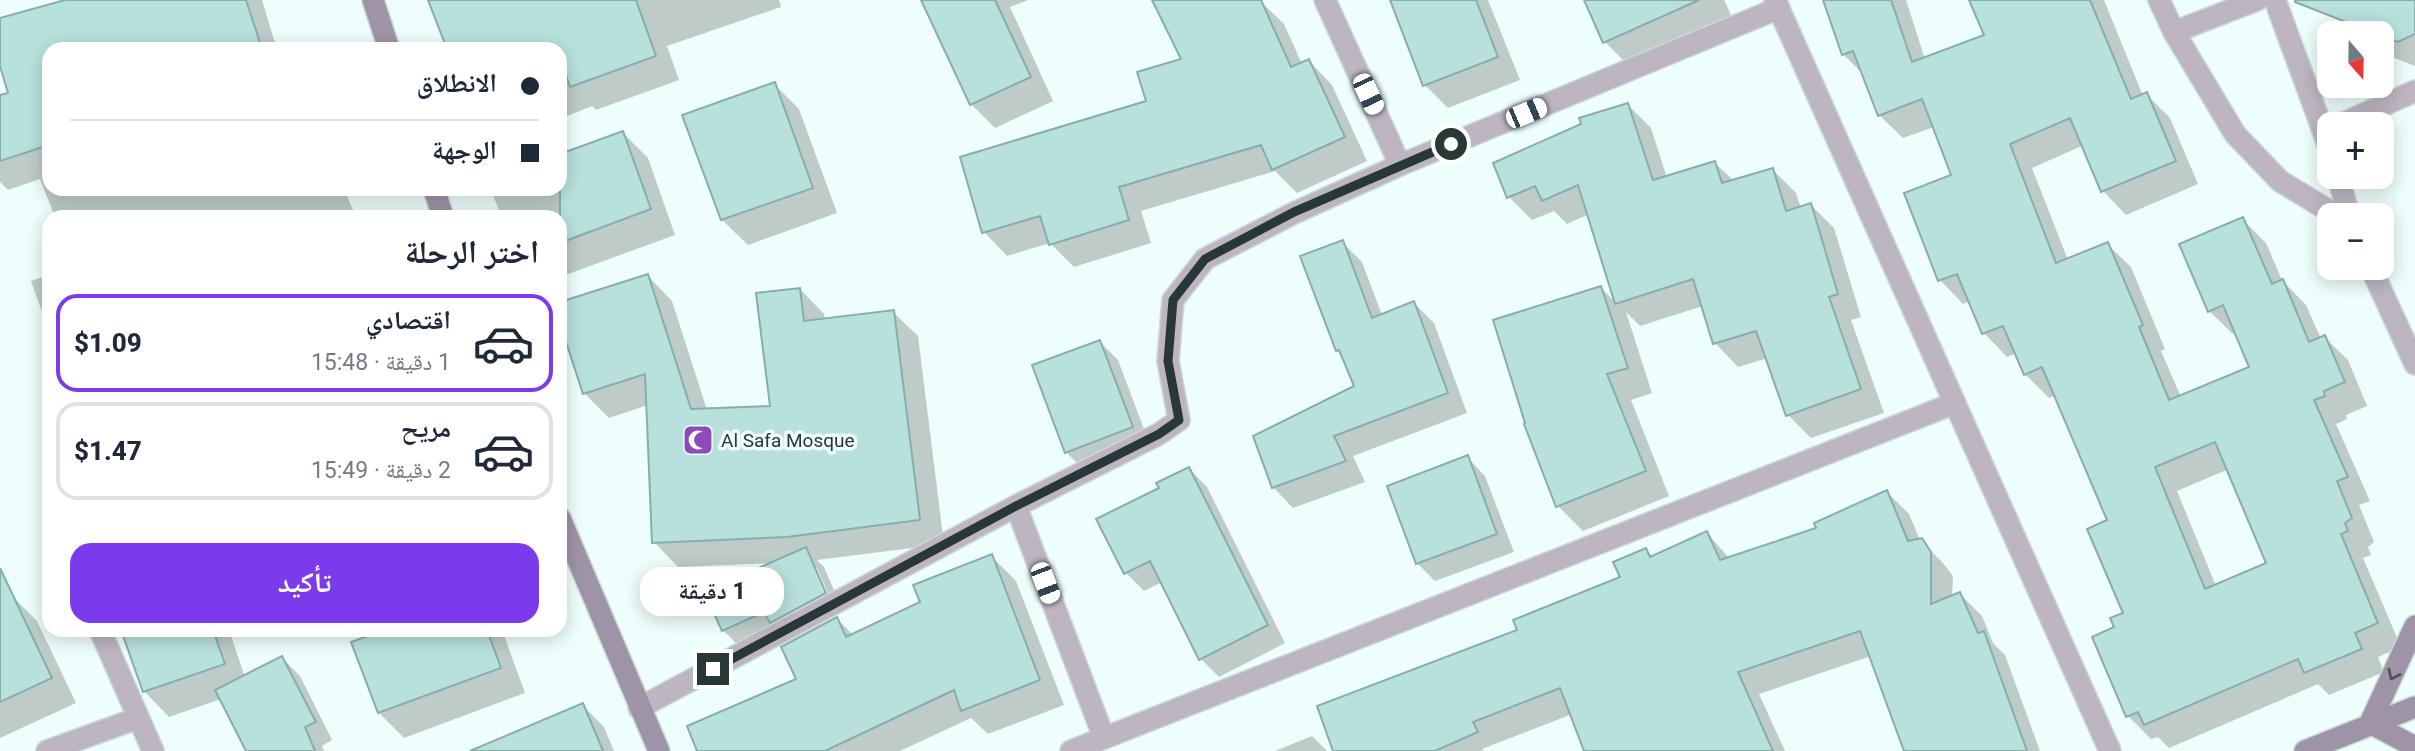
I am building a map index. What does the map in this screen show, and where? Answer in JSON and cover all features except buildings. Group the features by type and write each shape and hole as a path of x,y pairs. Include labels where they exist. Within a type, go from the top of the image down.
{"street":[{"path":"373,0 387,42"},
{"path":"1325,0 1400,165"},
{"path":"2159,0 2174,32 2235,134 2280,181 2317,203"},
{"path":"2174,32 2258,0"},
{"path":"2275,0 2322,112"},
{"path":"639,708 1016,506 1159,434 1179,420 1168,361 1173,300 1205,259 1294,212 1777,4 2110,751"},
{"path":"2373,112 2415,91"},
{"path":"2376,280 2415,364"},
{"path":"1071,751 1955,404"},
{"path":"1016,506 1104,738"},
{"path":"567,535 659,751"},
{"path":"2370,723 2415,626"},
{"path":"103,637 153,751"},
{"path":"2305,751 2415,707"},
{"path":"47,751 138,718"},
{"path":"2370,723 2415,747"}],"place":[{"name":"Al Safa Mosque","path":"698,440"}],"route":[{"path":"713,669 1016,506 1159,434 1179,420 1168,361 1173,300 1205,259 1294,212 1451,144"}]}
